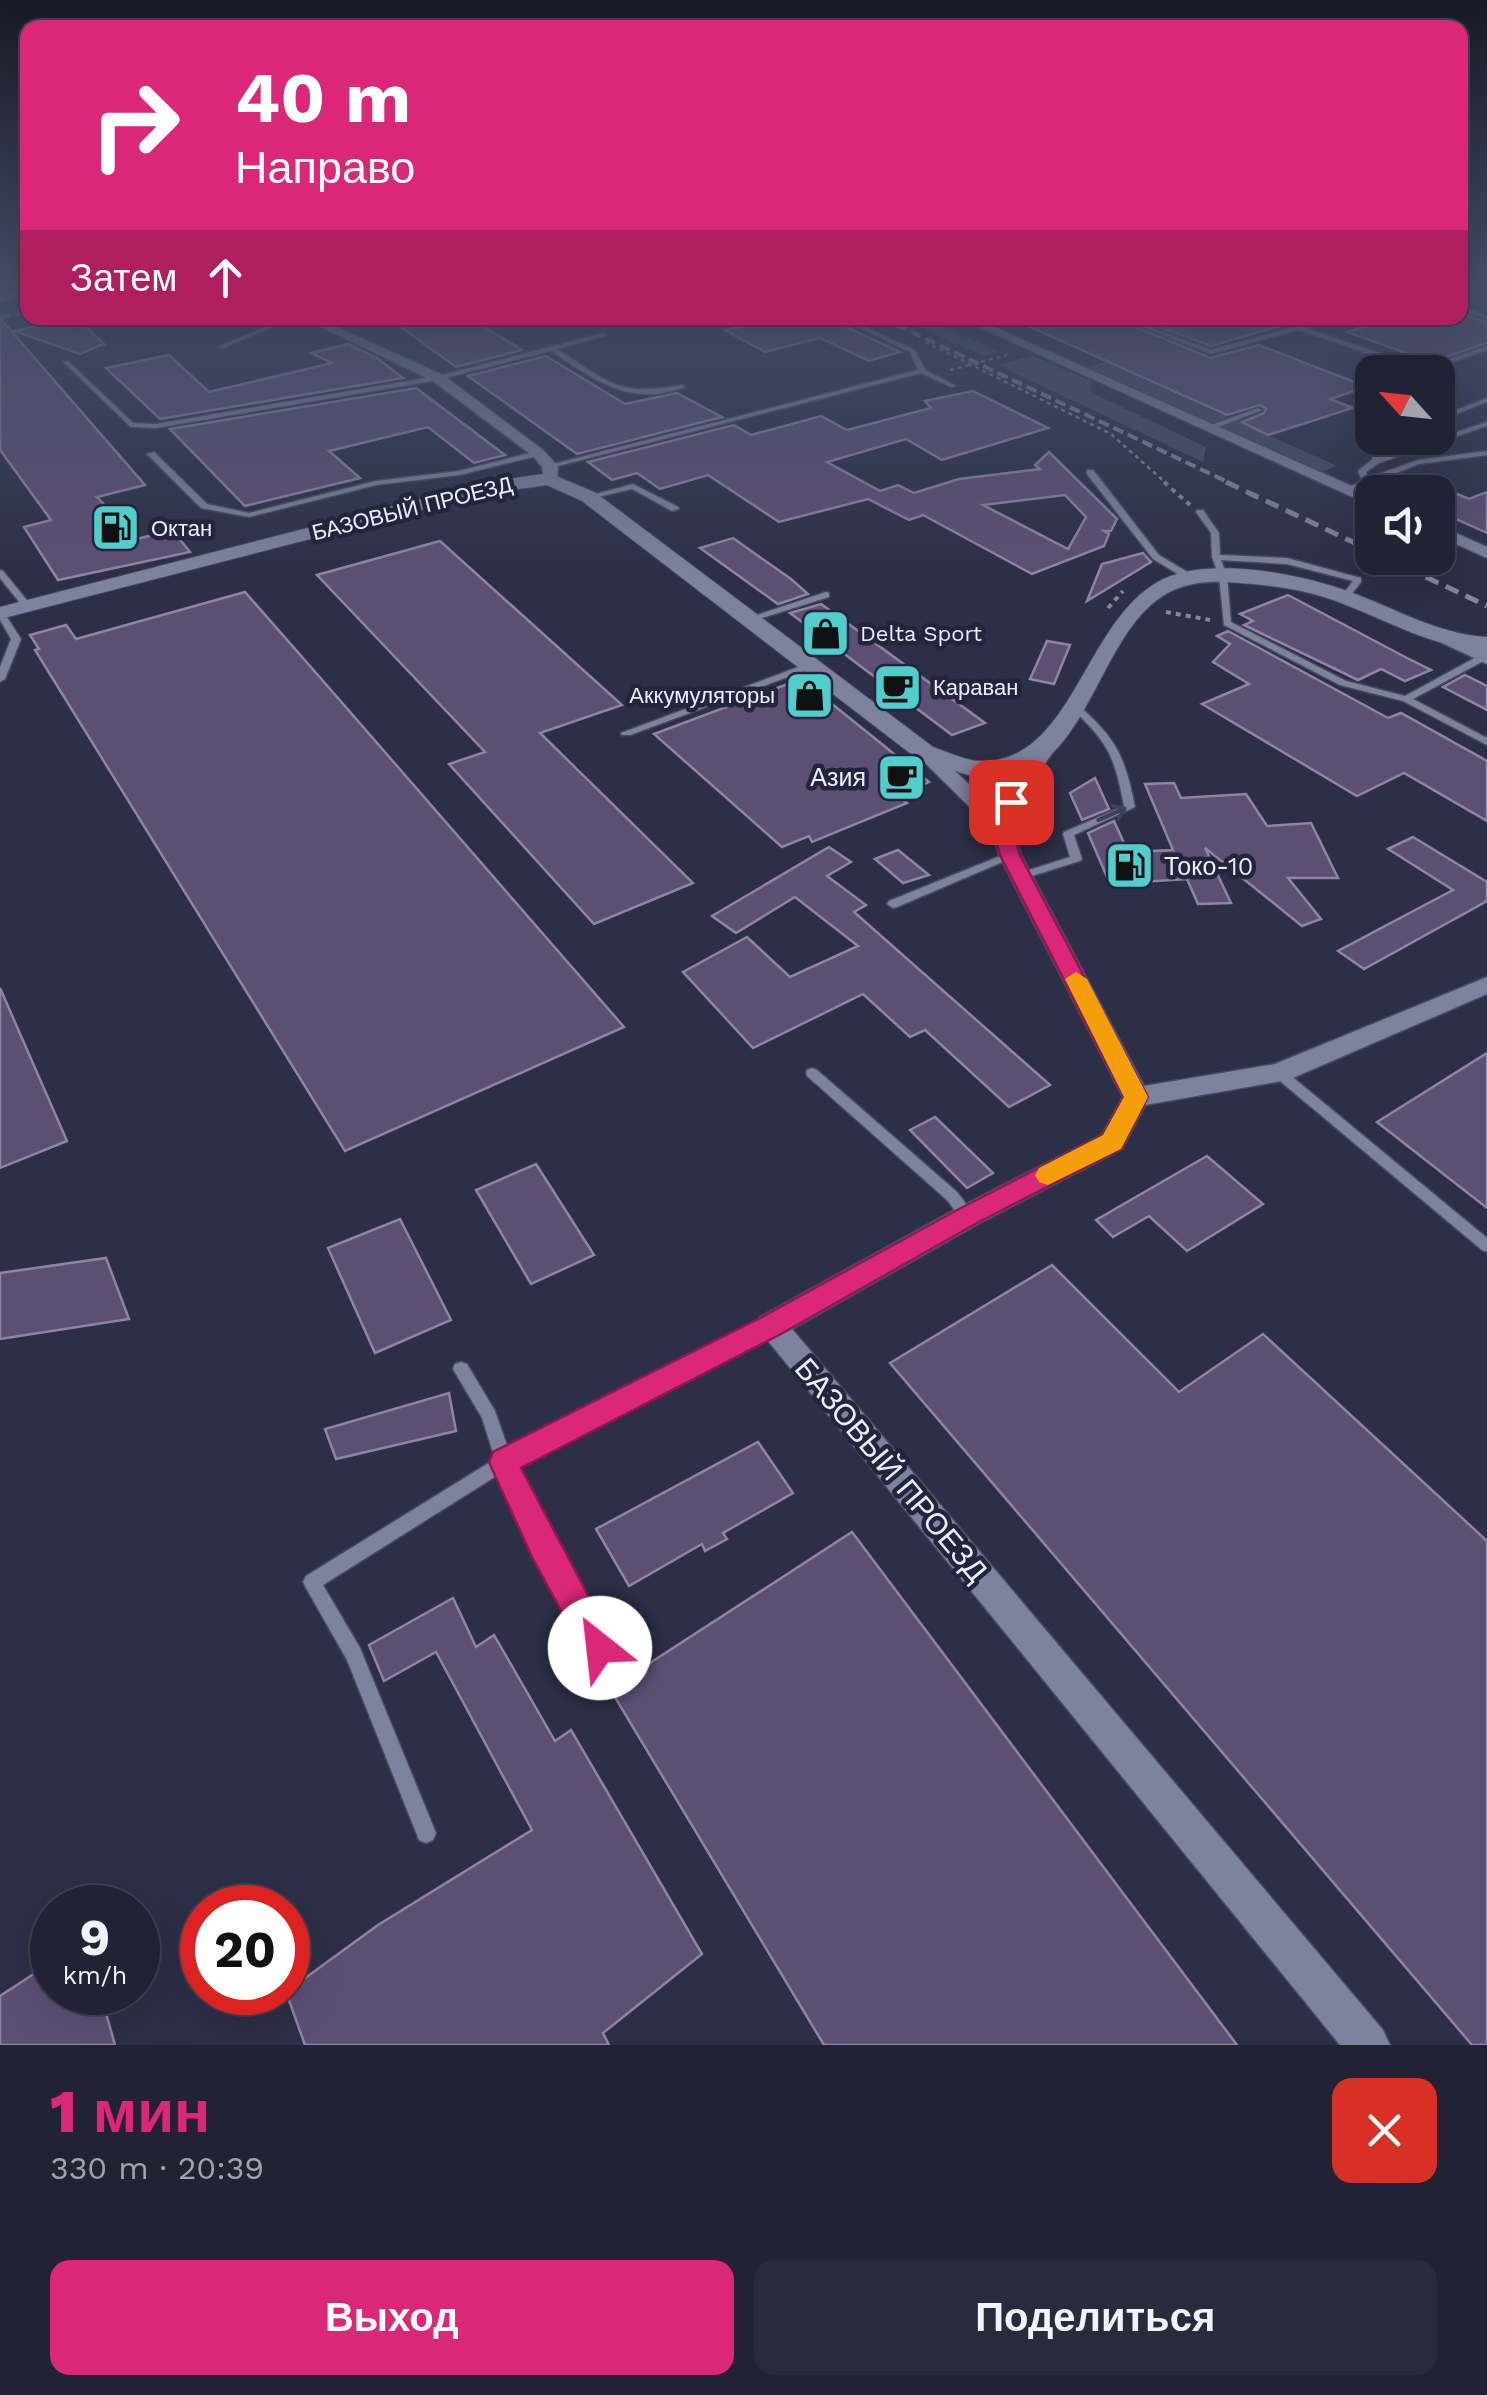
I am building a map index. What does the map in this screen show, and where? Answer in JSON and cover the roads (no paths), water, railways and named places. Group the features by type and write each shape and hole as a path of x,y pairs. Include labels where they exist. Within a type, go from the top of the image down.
{"street":[{"path":"443,381 538,453 549,472"},
{"path":"1108,381 1355,493"},
{"name":"БАЗОВЫЙ ПРОЕЗД","path":"0,613 549,472 589,497 924,752 1011,853 1136,1097"},
{"path":"1455,538 1487,553"},
{"path":"1011,853 1025,778 1076,708 1139,602 1170,583 1220,566 1344,598 1486,652"},
{"name":"БАЗОВЫЙ ПРОЕЗД","path":"924,752 957,764 992,768 1029,759 1045,748"},
{"path":"772,1326 968,1216 1112,1142 1136,1097 1279,1073 1487,984"},
{"name":"БАЗОВЫЙ ПРОЕЗД","path":"772,1326 1368,2045"}],"lane":[{"path":"86,381 131,424 156,426 418,381"},
{"path":"607,381 628,394 654,394 682,386"},
{"path":"549,472 880,381"},
{"path":"944,381 953,386"},
{"path":"1455,412 1487,400"},
{"path":"1210,427 1258,410"},
{"path":"1363,475 1362,471 1376,461 1487,424"},
{"path":"151,454 204,506 249,515 376,483 460,473 538,453"},
{"path":"1384,475 1418,462 1487,453"},
{"path":"1376,461 1377,455"},
{"path":"1090,472 1156,557 1190,578"},
{"path":"589,497 633,486 675,509"},
{"path":"1348,490 1355,487"},
{"path":"1200,512 1215,533 1228,623 1343,683 1406,699 1487,742"},
{"path":"0,573 27,606"},
{"path":"750,618 826,595"},
{"path":"0,613 16,639 0,679"},
{"path":"1406,699 1486,652"},
{"path":"626,732 812,665"},
{"path":"893,904 1011,853 1076,859 1068,834 1130,806 1120,759 1108,735 1076,708"},
{"path":"812,1073 952,1196 968,1216"},
{"path":"1279,1073 1487,1246"},
{"path":"426,1833 354,1654 312,1582 504,1462 772,1326"},
{"path":"461,1369 489,1416 504,1462 543,1546 600,1648"}],"railway":[{"path":"1016,381 1232,484"},
{"path":"1226,482 1355,543"},
{"path":"1422,575 1487,606"}],"place":[{"name":"Октан","path":"116,528"},
{"name":"Delta Sport","path":"825,633"},
{"name":"Караван","path":"898,687"},
{"name":"Аккумуляторы","path":"810,695"},
{"name":"Азия","path":"901,777"},
{"name":"Токо-10","path":"1129,866"}]}
